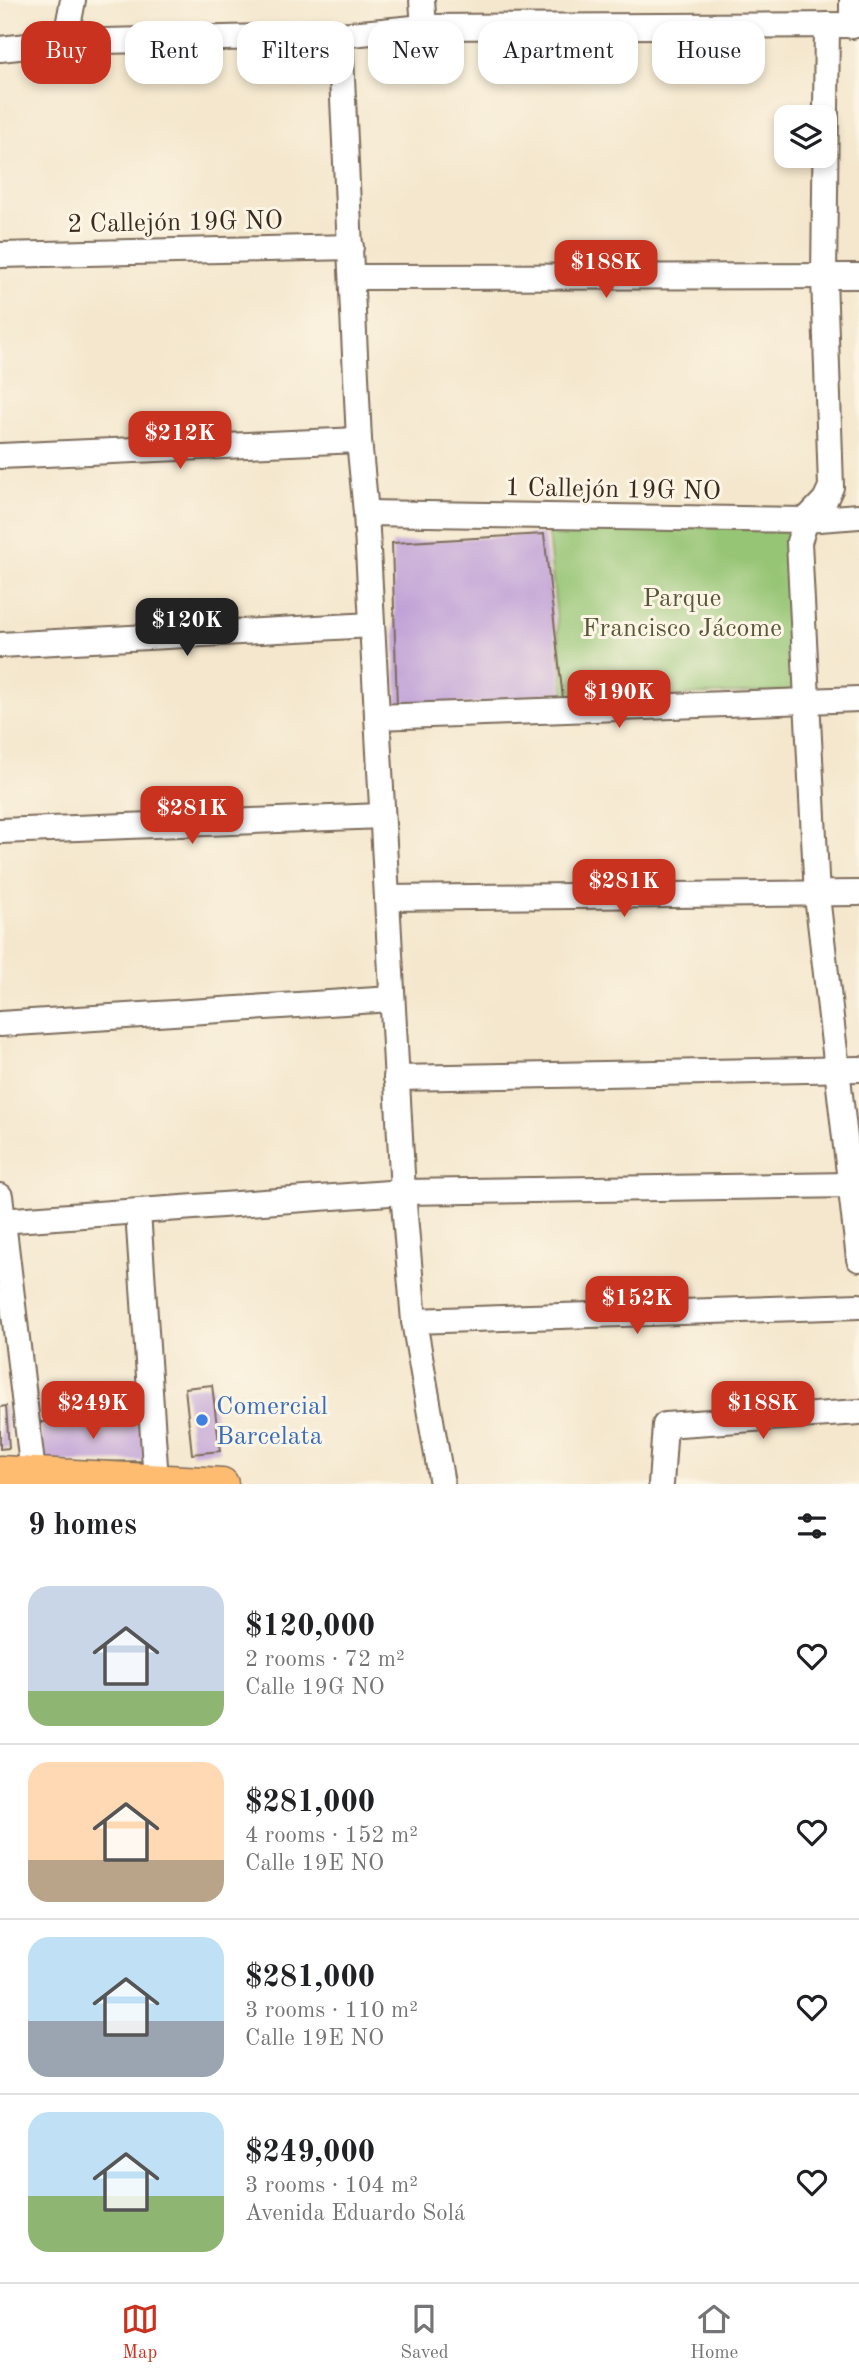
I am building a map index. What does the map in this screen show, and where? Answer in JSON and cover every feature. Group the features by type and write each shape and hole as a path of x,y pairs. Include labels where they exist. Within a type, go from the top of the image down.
{"main road":[{"path":"0,1472 222,1484"}],"street":[{"path":"70,21 74,0"},
{"path":"422,0 424,21"},
{"path":"464,27 855,25 852,0"},
{"path":"827,25 824,277 831,487 825,500 806,520 799,542 817,896 848,1070 851,1185 859,1258"},
{"path":"111,41 237,38"},
{"path":"0,49 21,47"},
{"path":"343,84 359,440 366,513 403,1192 414,1321 442,1484"},
{"name":"2 Callejón 19G NO","path":"0,255 351,247"},
{"path":"353,278 859,276"},
{"path":"0,456 359,440"},
{"name":"1 Callejón 19G NO","path":"366,513 806,520 859,516"},
{"path":"0,645 372,625"},
{"path":"377,717 859,699"},
{"path":"0,831 382,816"},
{"path":"387,898 817,896 859,893"},
{"path":"0,1024 392,999"},
{"path":"396,1078 848,1070"},
{"path":"1,1221 403,1192 851,1185"},
{"path":"0,1196 33,1474"},
{"path":"138,1212 156,1481"},
{"path":"414,1321 859,1306"},
{"path":"661,1484 665,1425 859,1412"}],"green space":[{"name":"Parque Francisco Jácome","path":"547,525 792,527 795,691 565,700"}],"building":[{"path":"544,534 563,699 397,707 392,543"},
{"name":"Comercial Barcelata","path":"212,1385 220,1451 192,1454 185,1388"},
{"path":"6,1406 9,1448 0,1449 0,1407"},
{"path":"142,1418 144,1461 42,1463 41,1422"}],"place":[{"name":"Comercial Barcelata","path":"202,1420"}]}
